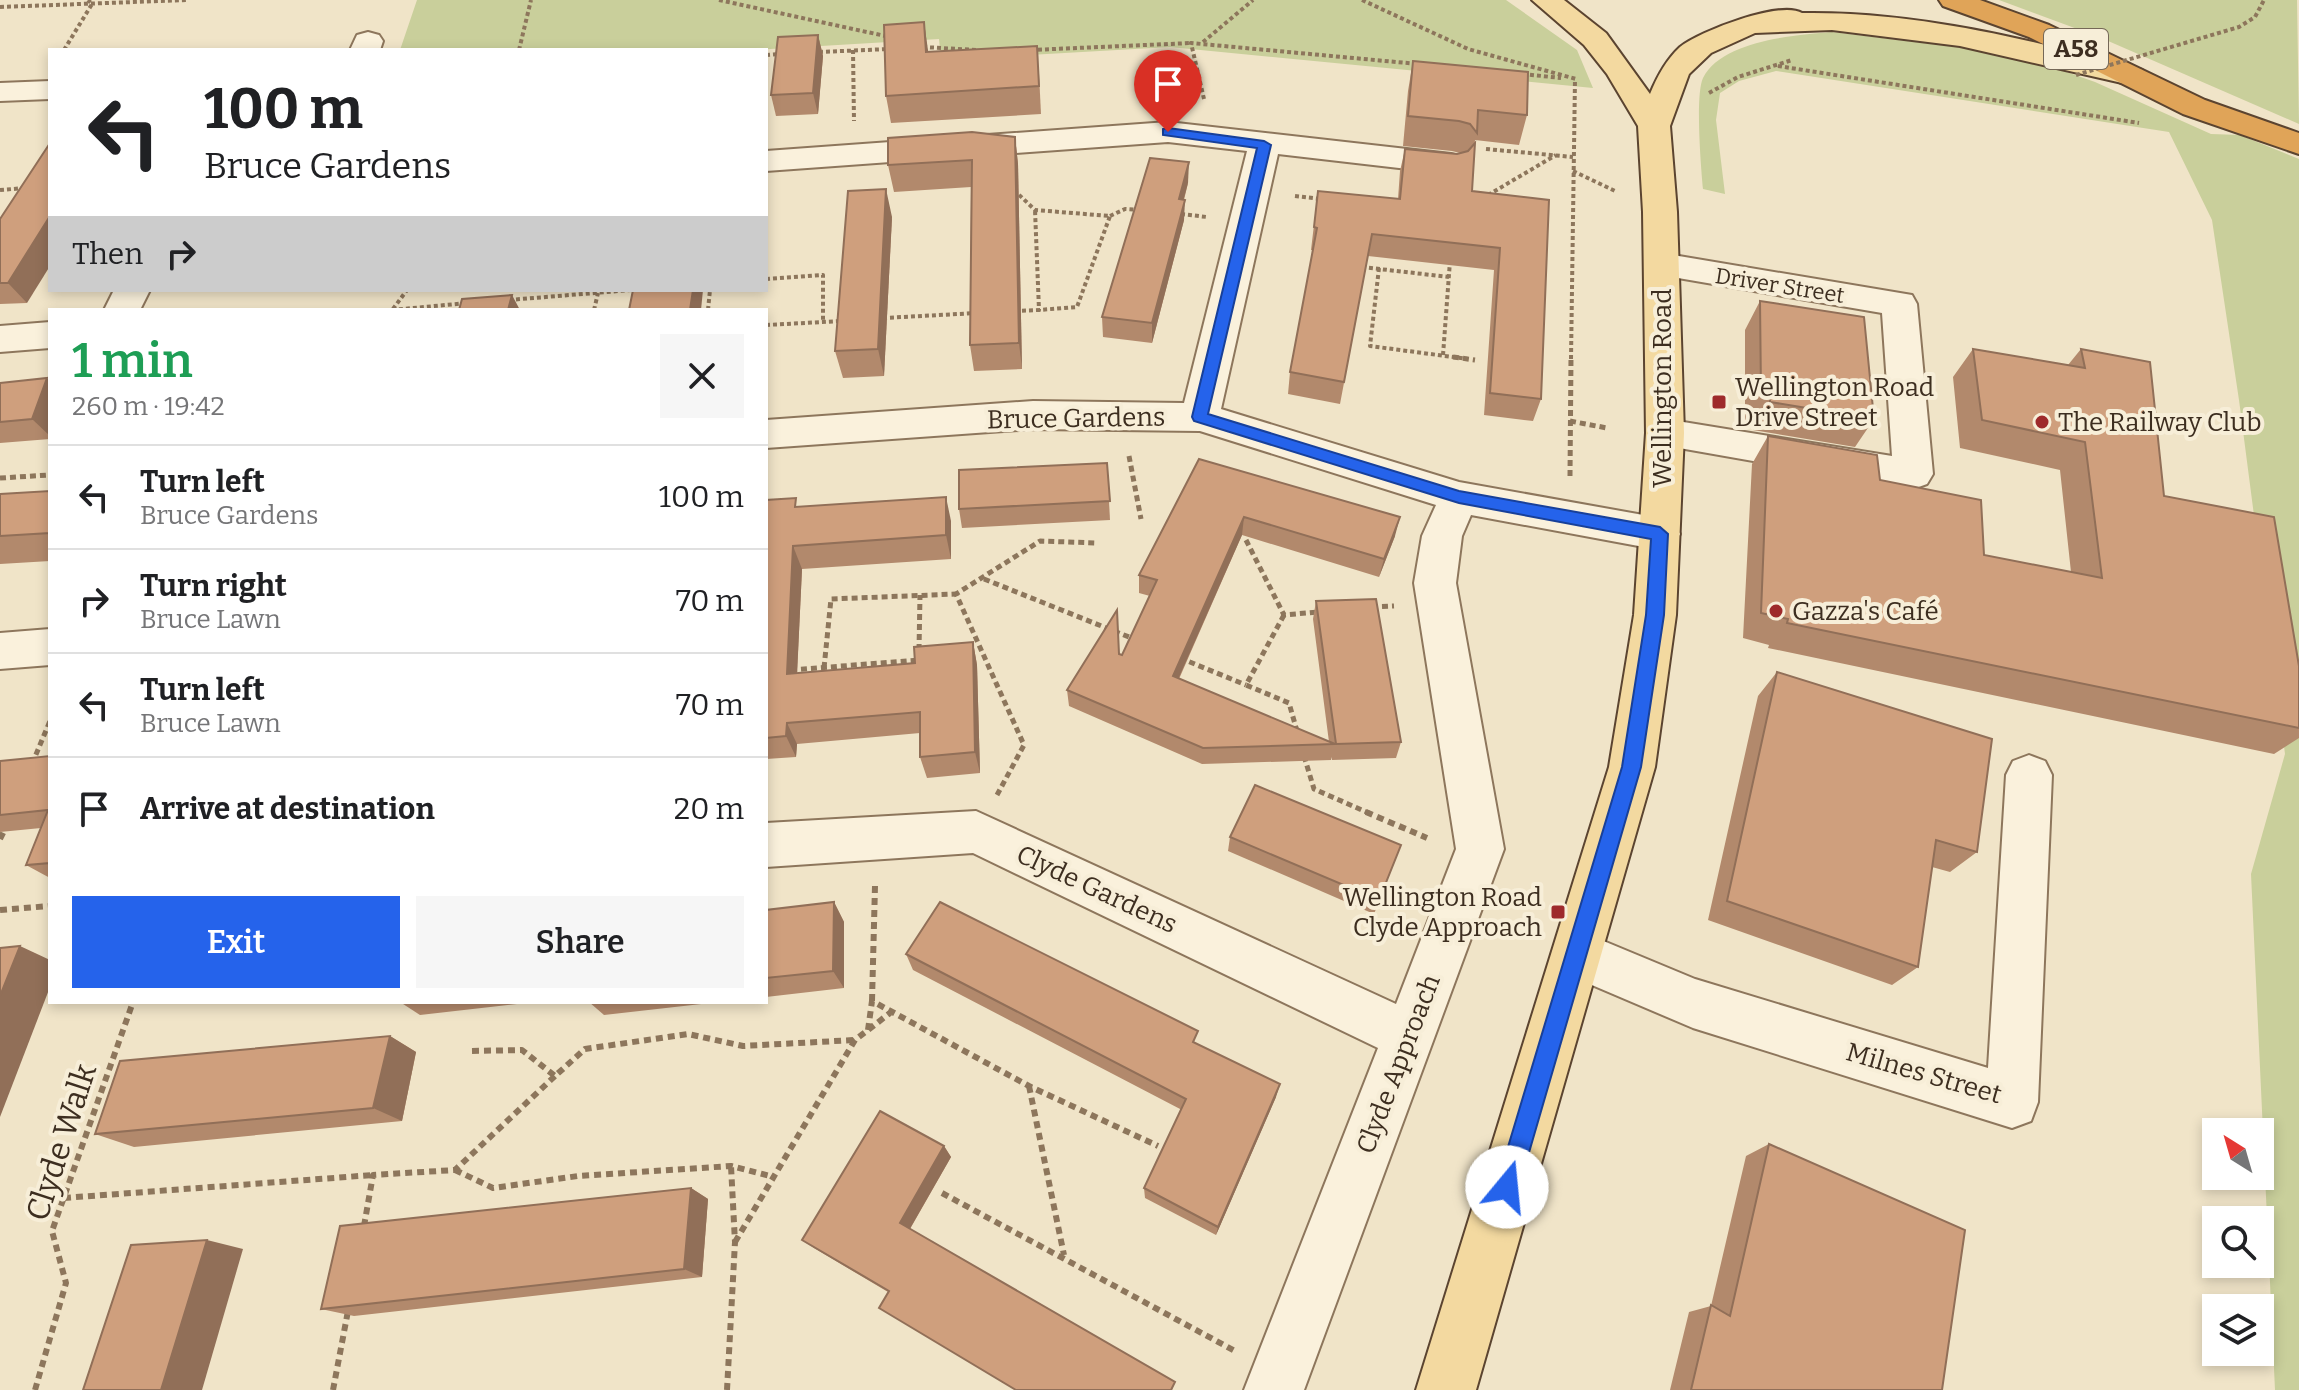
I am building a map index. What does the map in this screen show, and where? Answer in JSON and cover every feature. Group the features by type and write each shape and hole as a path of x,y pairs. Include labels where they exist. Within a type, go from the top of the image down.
{"highway":[{"name":"A58","path":"1953,0 2039,31 2194,107 2299,144"}],"main road":[{"name":"Wellington Road","path":"1546,0 1595,39 1620,71 1654,126"},
{"name":"Wellington Road","path":"1446,1390 1632,767 1655,615 1665,433 1654,126 1677,68 1691,54 1723,34 1846,0"},
{"path":"1763,22 1853,23 1947,34 2028,48 2131,76"}],"street":[{"path":"0,92 48,90"},
{"path":"768,161 1168,132 1451,164"},
{"path":"1200,417 1264,145"},
{"name":"Driver Street","path":"1661,265 1899,304 1913,474 1665,433"},
{"path":"0,339 48,335"},
{"name":"Bruce Gardens","path":"768,434 1033,415 1200,417 1459,497 1660,534"},
{"name":"Clyde Approach","path":"1277,1383 1480,849 1435,583 1442,536 1459,497"},
{"path":"0,651 48,647"},
{"name":"Milnes Street","path":"1577,954 1693,1003 2012,1102 2029,775"},
{"name":"Clyde Gardens","path":"768,845 976,832 1408,1036"}],"path":[{"path":"0,7 187,0"},
{"path":"519,48 531,0"},
{"path":"719,0 890,37"},
{"path":"1203,43 1253,0"},
{"path":"1362,0 1468,49 1576,80"},
{"path":"2076,75 2198,42 2239,27 2255,17 2264,0"},
{"path":"65,48 90,2"},
{"path":"1191,43 1208,115 1202,136"},
{"path":"1030,50 1203,43 1421,64"},
{"path":"918,46 986,51"},
{"path":"812,52 901,48"},
{"path":"853,50 854,155"},
{"path":"768,55 781,54"},
{"path":"1711,93 1738,77 1803,57"},
{"path":"1773,66 2150,125"},
{"path":"1514,73 1576,80"},
{"path":"1570,517 1576,80"},
{"path":"972,146 1035,210 1110,216 1125,209 1140,210"},
{"path":"1451,164 1454,146 1573,157"},
{"path":"1479,200 1556,155"},
{"path":"0,190 38,188"},
{"path":"1170,213 1330,200"},
{"path":"1035,210 1039,310"},
{"path":"1008,311 1077,307 1110,216"},
{"path":"1443,355 1450,261"},
{"path":"1353,266 1449,277"},
{"path":"1379,268 1370,346 1475,360"},
{"path":"768,279 823,275 823,322"},
{"path":"503,300 602,292"},
{"path":"594,308 598,293"},
{"path":"415,308 472,303"},
{"path":"869,319 977,313"},
{"path":"768,325 854,320"},
{"path":"1121,416 1141,519"},
{"path":"1570,421 1607,428"},
{"path":"0,478 48,475"},
{"path":"1246,540 1284,615"},
{"path":"824,668 831,599 956,594 1040,541 1097,543"},
{"path":"984,579 1144,644"},
{"path":"956,594 1024,745 976,832"},
{"path":"781,671 919,661 920,595"},
{"path":"1362,608 1439,602"},
{"path":"1284,615 1331,611"},
{"path":"1246,685 1284,615"},
{"path":"1173,656 1289,703 1314,789 1476,860"},
{"path":"28,773 48,726"},
{"path":"0,839 6,826"},
{"path":"868,1030 872,1001 876,838"},
{"path":"0,910 48,906"},
{"path":"872,1001 1029,1086 1158,1146"},
{"name":"Clyde Walk","path":"35,1390 66,1283 52,1231 132,1004"},
{"path":"735,1242 855,1040 890,1013"},
{"path":"455,1170 585,1049 688,1034 743,1046 855,1040"},
{"path":"472,1051 522,1050 555,1076"},
{"path":"1029,1086 1064,1256"},
{"path":"64,1198 455,1170 493,1188 578,1176 731,1166 774,1177"},
{"path":"727,1390 735,1242 731,1166"},
{"path":"362,1237 373,1175"},
{"path":"942,1193 1064,1256 1277,1383"},
{"path":"333,1390 350,1298"}],"green space":[{"path":"417,0 1506,0 1577,50 1593,88 1170,47 941,60 939,39 768,49 401,48"},
{"path":"1999,0 2297,0 2299,124 2099,37"},
{"path":"1832,32 1966,48 2061,70 2211,134 2240,135 2299,159 2299,1390 2275,1390 2274,1294 2271,1294 2270,1278 2274,1278 2274,1206 2266,1206 2266,1190 2274,1190 2274,1118 2262,1118 2251,874 2285,754 2212,220 2169,132 1776,71 1739,81 1720,93 1716,120 1725,194 1703,189 1699,100 1703,78 1726,55 1761,42"}],"building":[{"path":"924,22 926,52 1037,46 1039,86 886,96 884,25"},
{"path":"818,35 813,93 771,95 778,37"},
{"path":"1413,61 1528,72 1527,115 1478,110 1477,133 1470,124 1459,121 1408,116"},
{"path":"972,132 1015,137 1019,343 970,345 972,160 888,165 888,138"},
{"path":"1475,143 1472,191 1549,200 1541,399 1490,393 1500,248 1372,234 1344,382 1290,372 1317,228 1314,227 1318,191 1400,199 1405,149 1457,154 1468,151"},
{"path":"48,146 48,219 8,283 0,283 0,219"},
{"path":"1150,158 1189,162 1179,199 1185,200 1152,323 1102,317"},
{"path":"886,189 878,349 835,351 848,191"},
{"path":"633,292 693,292 690,308 629,308"},
{"path":"512,295 509,308 460,308 462,299"},
{"path":"1760,301 1864,317 1874,419 1770,402 1770,396 1761,394"},
{"path":"1973,349 2085,368 2081,349 2150,362 2164,496 2274,517 2299,666 2299,728 1787,623 1788,619 1761,613 1768,436 1877,455 1880,480 1981,500 1984,555 2102,578 2085,442 1982,420"},
{"path":"47,378 32,419 0,422 0,383"},
{"path":"1199,459 1400,517 1384,559 1244,517 1173,676 1335,744 1203,748 1067,690 1117,610 1119,654 1122,655 1157,580 1139,575"},
{"path":"1107,463 1110,501 959,509 959,470"},
{"path":"48,491 48,533 0,536 0,494"},
{"path":"946,497 946,535 793,546 787,674 915,663 914,647 973,642 975,752 920,757 920,712 787,723 786,736 768,738 768,500 796,498 795,507"},
{"path":"1376,599 1401,742 1336,744 1316,601"},
{"path":"1777,672 1992,739 1977,852 1936,840 1918,967 1727,901"},
{"path":"48,756 48,810 0,815 0,761"},
{"path":"1255,785 1401,845 1379,900 1230,837"},
{"path":"48,810 48,863 26,865"},
{"path":"834,902 833,971 768,978 768,910"},
{"path":"940,902 1198,1031 1193,1042 1280,1084 1218,1227 1144,1188 1186,1099 906,954"},
{"path":"20,946 0,996 0,948"},
{"path":"390,1036 373,1108 95,1134 120,1061"},
{"path":"880,1111 944,1146 900,1223 1175,1382 1171,1390 1016,1390 879,1308 889,1291 802,1240"},
{"path":"1769,1144 1965,1230 1942,1390 1691,1390 1711,1305 1730,1316"},
{"path":"691,1188 684,1269 321,1309 340,1226"},
{"path":"207,1240 161,1390 83,1390 131,1245"}],"place":[{"name":"Wellington Road Drive Street","path":"1719,402"},
{"name":"The Railway Club","path":"2042,422"},
{"name":"Gazza's Café","path":"1776,611"},
{"name":"Wellington Road Clyde Approach","path":"1558,912"}],"route":[{"path":"1168,132 1264,145 1200,417 1459,497 1660,534 1655,615 1632,767 1507,1187"}]}
